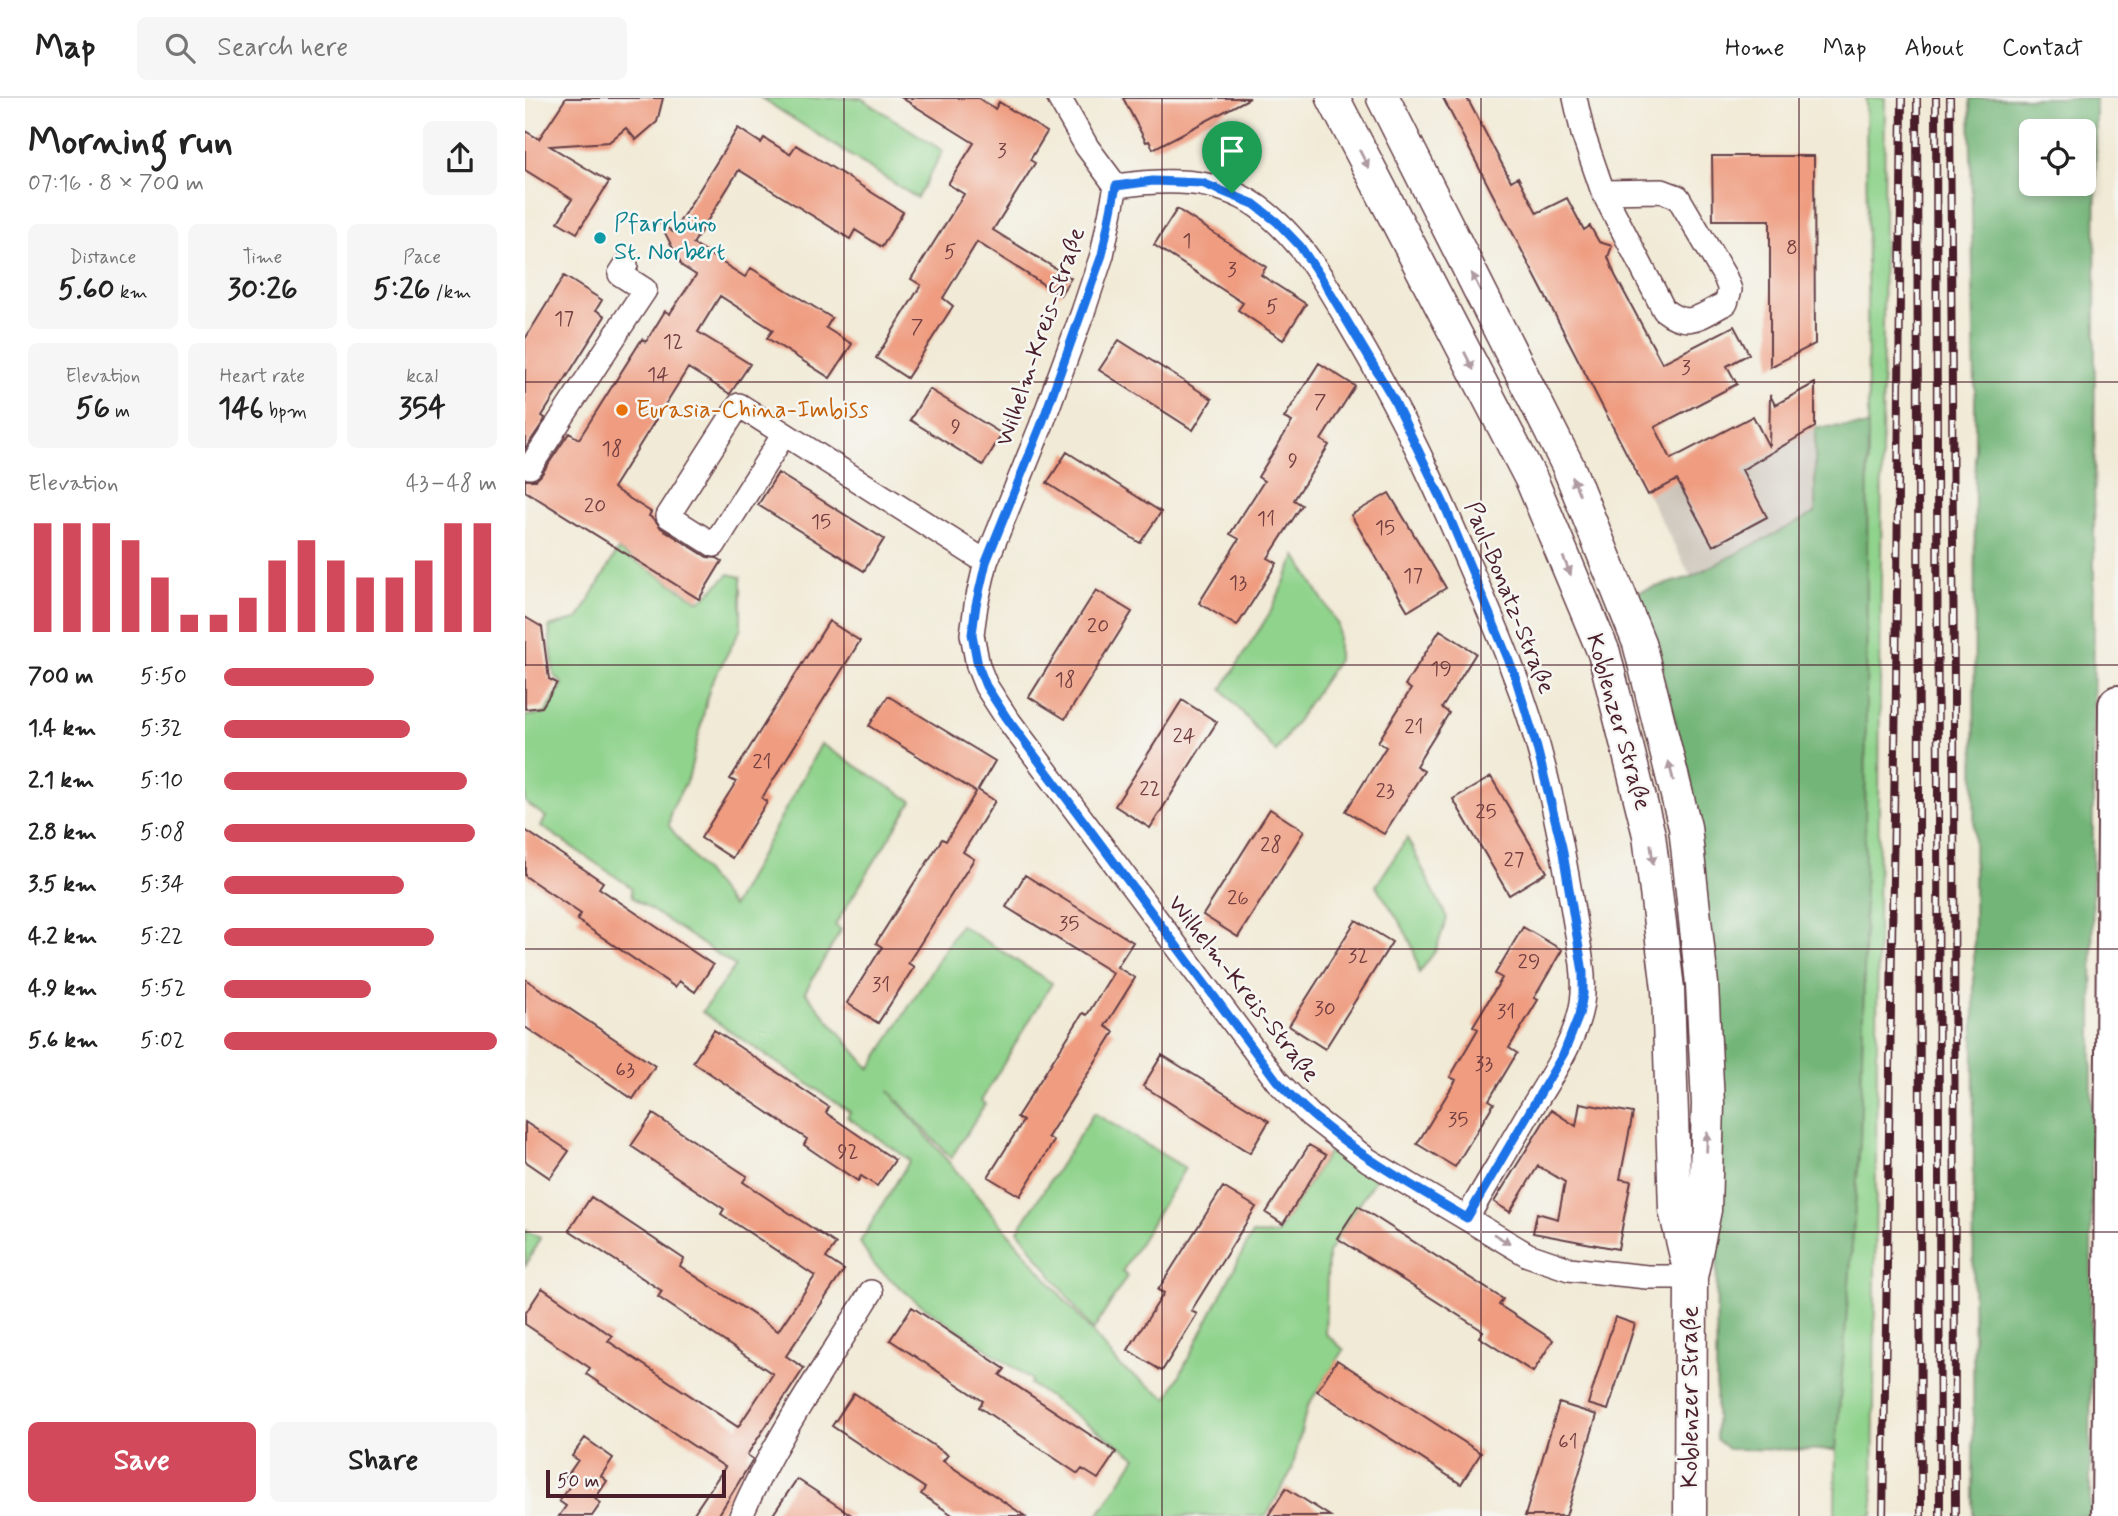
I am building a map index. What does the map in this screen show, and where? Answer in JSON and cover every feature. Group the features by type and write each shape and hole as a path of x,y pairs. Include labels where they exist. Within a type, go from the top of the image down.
{"highway":[{"path":"2111,1516 2118,705"}],"main road":[{"name":"Koblenzer Straße","path":"1333,98 1532,481 1604,653 1649,835 1668,989 1675,1210 1691,1277"},
{"name":"Koblenzer Straße","path":"1383,98 1568,466 1639,643 1685,827 1702,984 1708,1104 1705,1210 1691,1277 1690,1516"}],"street":[{"path":"1059,98 1087,147 1116,186"},
{"path":"1575,98 1583,134 1604,192 1664,310 1674,318 1689,321 1727,303 1730,290 1725,277 1678,197 1662,191 1604,192"},
{"name":"Paul-Bonatz-Straße","path":"1116,186 1153,181 1202,183 1254,204 1277,222 1300,246 1394,400 1444,504 1514,673 1536,744 1562,847 1583,972 1583,994 1579,1015 1564,1053 1467,1218"},
{"name":"Wilhelm-Kreis-Straße","path":"1116,186 1102,255 1083,312 986,562 972,634 978,666 986,686 1006,717 1184,957 1286,1091 1310,1115 1368,1160 1528,1255 1569,1269 1647,1277 1691,1277"},
{"path":"530,467 645,290 620,274 626,265"},
{"path":"784,434 714,545 669,516 739,405 986,562"},
{"path":"741,1516 772,1454 871,1292"}],"shaded area":[{"path":"1815,427 1815,513 1691,577 1648,495 1711,463 1723,481"}],"green space":[{"path":"761,98 861,98 943,151 917,198"},
{"path":"1866,98 1885,98 1873,1516 1835,1516 1836,1450 1860,1142 1864,974 1868,426"},
{"path":"1970,98 2096,98 2096,119 2019,119 2019,196 2096,196 2090,1516 1973,1516 1975,389"},
{"path":"1868,426 1864,974 1860,1142 1836,1450 1728,1449 1716,1439 1717,1206 1697,820 1689,776 1660,665 1635,593 1691,577 1815,513 1815,427"},
{"path":"618,550 699,601 729,574 741,577 741,628 710,686 689,776 671,810 669,826 732,907 821,744 912,801 835,925 841,930 805,992 870,1069 960,925 1052,983 981,1101 985,1104 951,1158 888,1090 1122,1368 1168,1398 1252,1234 1276,1235 1332,1147 1377,1176 1328,1253 1325,1333 1344,1350 1307,1407 1292,1470 1266,1516 1098,1516 1136,1457 1030,1384 1032,1380 916,1301 872,1263 860,1242 910,1160 847,1117 850,1112 702,1012 735,966 632,897 631,887 541,826 546,817 525,802 525,716 545,714 563,684 554,675 549,627 579,618"},
{"path":"1296,556 1338,625 1338,660 1276,752 1222,689 1271,611"},
{"path":"1407,838 1447,918 1436,950 1419,973 1408,938 1376,886"},
{"path":"1094,1113 1185,1168 1122,1272 1127,1276 1093,1331 1018,1230"},
{"path":"525,1230 540,1238 525,1267"}],"building":[{"path":"566,98 663,98 657,122 636,140 626,128 609,142 550,146 609,182 577,233 558,222 572,199 525,170 525,131 539,139"},
{"path":"902,98 978,98 995,109 999,102 1047,132 1030,160 1035,163 993,230 1071,278 1060,295 977,242 943,298 953,306 907,378 876,358 921,285 911,279 964,194 948,184 974,143"},
{"path":"1123,98 1250,98 1153,149 1149,141 1146,142"},
{"path":"1443,98 1467,98 1511,181 1518,177 1537,213 1567,198 1584,230 1590,226 1599,242 1612,246 1608,257 1615,275 1662,363 1734,326 1749,354 1727,366 1737,384 1655,427 1671,459 1753,416 1769,447 1770,395 1775,405 1815,383 1815,427 1742,470 1767,517 1713,546 1677,480 1648,495"},
{"path":"738,128 761,143 764,138 790,154 796,145 903,212 882,247 855,230 850,239 739,170 693,244 745,277 751,268 832,318 826,328 852,344 830,378 767,338 773,330 720,296 698,332 750,364 730,394 688,368 613,488 651,512 649,516 661,528 707,557 722,561 699,599 525,491 525,480 536,480 541,475 569,433 579,439 642,339 646,342 665,311 670,314 696,275 682,266 660,223 673,232"},
{"path":"1712,156 1814,156 1815,344 1770,367 1770,220 1713,220"},
{"path":"1177,209 1266,267 1261,275 1306,304 1283,340 1238,310 1243,303 1154,245"},
{"path":"564,276 602,300 596,310 605,316 542,416 544,421 525,449 525,339"},
{"path":"1119,340 1212,399 1193,430 1099,370"},
{"path":"1319,363 1355,386 1321,440 1329,445 1294,500 1302,505 1268,558 1277,563 1237,626 1199,603 1239,539 1230,534 1264,481 1258,477 1292,422 1284,418"},
{"path":"929,389 1002,434 983,465 910,420"},
{"path":"1067,452 1161,512 1140,543 1047,483"},
{"path":"778,473 884,539 864,571 758,505"},
{"path":"1389,493 1446,588 1408,611 1351,515"},
{"path":"1096,590 1132,612 1065,719 1029,697"},
{"path":"525,617 542,627 549,679 557,683 542,707 525,709"},
{"path":"829,621 860,641 762,798 767,802 732,858 701,838 736,782 730,779"},
{"path":"1440,630 1476,653 1442,708 1449,713 1416,766 1424,771 1384,834 1346,811 1386,747 1378,742 1411,689 1405,685"},
{"path":"888,696 995,761 978,790 995,801 963,852 974,859 908,963 914,967 878,1023 847,1003 882,947 876,943 942,839 946,841 976,792 869,726"},
{"path":"1182,700 1217,722 1150,828 1115,806"},
{"path":"1491,777 1547,872 1509,895 1453,799"},
{"path":"1270,809 1304,831 1238,937 1203,915"},
{"path":"525,830 603,882 599,888 713,965 695,992 679,981 675,987 577,920 581,914 525,876"},
{"path":"1025,875 1133,942 1117,967 1135,978 1105,1026 1114,1032 1048,1137 1054,1141 1020,1196 988,1177 1023,1121 1017,1117 1083,1013 1087,1015 1113,973 1006,907"},
{"path":"1356,920 1392,942 1325,1049 1289,1026"},
{"path":"1523,927 1562,950 1534,998 1538,1000 1509,1048 1517,1053 1489,1100 1494,1103 1455,1167 1417,1144 1456,1080 1450,1077 1478,1029 1473,1026 1502,978 1495,974"},
{"path":"525,979 655,1066 633,1099 525,1027"},
{"path":"714,1030 829,1107 826,1113 895,1160 877,1186 861,1176 858,1181 826,1160 804,1145 807,1139 693,1062"},
{"path":"1162,1055 1269,1121 1250,1153 1143,1086"},
{"path":"1580,1103 1633,1113 1620,1179 1631,1181 1618,1249 1533,1233 1537,1213 1558,1219 1565,1182 1538,1166 1510,1212 1494,1202 1551,1110 1576,1126"},
{"path":"653,1114 747,1176 743,1182 836,1244 826,1258 844,1270 786,1356 804,1368 747,1455 753,1459 718,1516 692,1516 725,1467 586,1374 590,1368 525,1324 525,1314 542,1288 612,1336 608,1341 738,1427 773,1374 658,1297 662,1291 569,1230 591,1197 684,1259 680,1266 778,1331 815,1276 721,1214 724,1209 631,1146"},
{"path":"525,1122 569,1151 550,1178 525,1161"},
{"path":"1309,1145 1326,1155 1283,1224 1266,1213"},
{"path":"1223,1187 1256,1207 1191,1311 1197,1314 1162,1371 1128,1350 1164,1293 1158,1290"},
{"path":"1358,1206 1503,1299 1499,1305 1553,1340 1533,1372 1479,1337 1483,1331 1337,1238"},
{"path":"912,1307 1005,1369 1000,1375 1116,1452 1098,1479 1082,1469 1078,1474 979,1407 983,1401 890,1340"},
{"path":"1615,1317 1635,1324 1608,1410 1588,1404"},
{"path":"1337,1360 1481,1453 1461,1484 1317,1391"},
{"path":"854,1393 948,1455 943,1461 1025,1516 954,1516 921,1494 925,1488 832,1426"},
{"path":"1559,1403 1597,1415 1566,1516 1525,1516"},
{"path":"585,1438 613,1458 601,1476 607,1481 595,1499 601,1503 592,1516 559,1516 566,1506 559,1501 572,1483 565,1479 578,1460 572,1456"},
{"path":"797,1479 823,1496 853,1516 772,1516"},
{"path":"1286,1488 1330,1516 1268,1516"}],"railway":[{"path":"1883,1516 1902,98"},
{"path":"1917,98 1921,1516"},
{"path":"1936,98 1940,1516"},
{"path":"1950,98 1955,1516"}],"place":[{"name":"Pfarrbüro St. Norbert","path":"600,238"},
{"name":"Eurasia-China-Imbiss","path":"622,410"}],"route":[{"path":"1153,181 1202,183 1232,193 1254,204 1277,222 1300,246 1394,400 1444,504 1514,673 1536,744 1562,847 1583,972 1579,1015 1564,1053 1467,1218 1368,1160 1310,1115 1277,1081 1006,717 986,686 978,666 972,634 986,562 1083,312 1102,255 1116,186 1153,181"}]}
